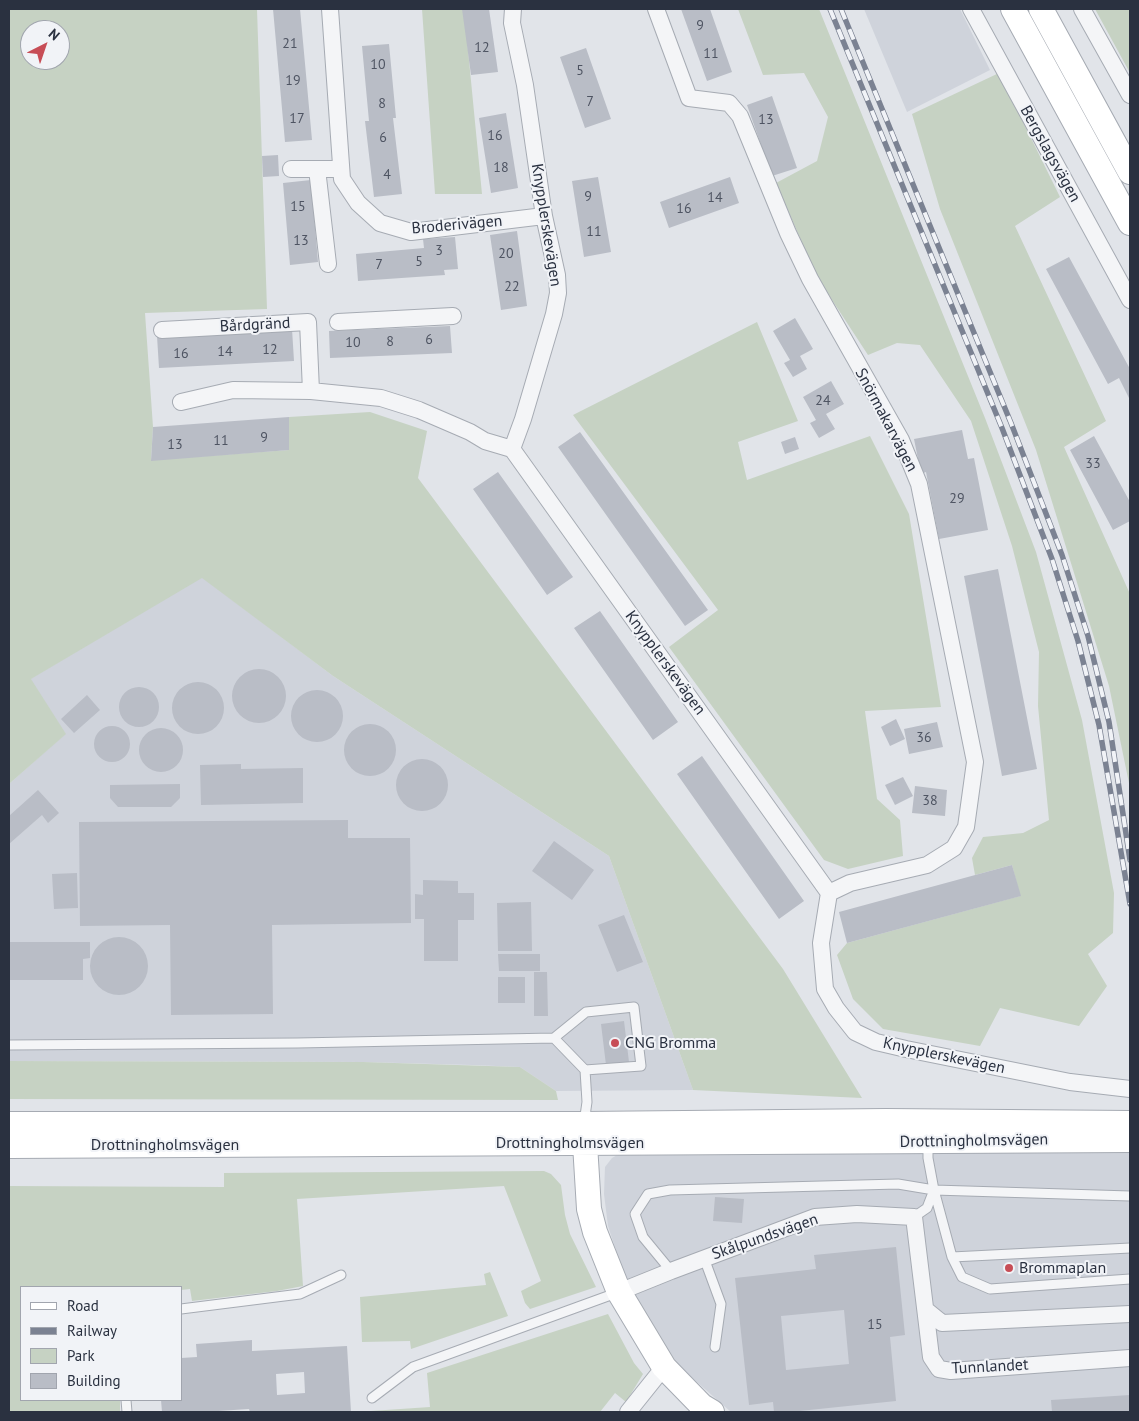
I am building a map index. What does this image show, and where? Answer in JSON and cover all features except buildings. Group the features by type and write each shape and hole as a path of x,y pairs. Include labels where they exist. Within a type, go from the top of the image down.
{"main road":[{"path":"1013,9 1130,223"},
{"path":"1041,9 1130,172"},
{"name":"Drottningholmsvägen","path":"9,1124 585,1133 927,1132 1130,1123"},
{"name":"Drottningholmsvägen","path":"927,1132 1130,1140"},
{"path":"585,1133 590,1209 595,1232 619,1292 664,1367 702,1406 712,1412"},
{"name":"Drottningholmsvägen","path":"9,1146 585,1133"}],"street":[{"name":"Broderivägen","path":"330,9 342,179 358,204 380,223 411,232 544,216"},
{"name":"Knypplerskevägen","path":"514,9 512,23 525,85 544,216 557,275 558,293 554,314 526,410 512,449 829,893 821,943 825,989 836,1008 855,1032 876,1042 906,1050 1070,1082 1130,1089"},
{"name":"Snörmakarvägen","path":"656,9 689,98 729,103 740,116 788,233 810,279 908,457 919,484 974,753 975,762 966,827 954,848 927,865 850,882 829,893"},
{"name":"Bergslagsvägen","path":"971,9 1130,300"},
{"path":"1082,9 1130,95"},
{"path":"291,169 341,169"},
{"path":"317,169 328,264"},
{"path":"338,322 453,316"},
{"name":"Bårdgränd","path":"162,330 308,322 311,391"},
{"path":"181,402 233,390 311,391 381,398 419,410 470,432 485,441 512,449"},
{"name":"Skålpundsvägen","path":"619,1292 815,1217 857,1214 914,1217"},
{"path":"914,1217 926,1310 942,1323 1130,1314"},
{"name":"Tunnlandet","path":"926,1310 931,1357 939,1369 952,1371 1130,1358"},
{"path":"628,1412 664,1367"}],"lane":[{"path":"9,1045 297,1043 554,1038 586,1012 634,1008 641,1066 585,1070"},
{"path":"554,1038 585,1070 587,1102 585,1133"},
{"path":"927,1132 928,1158 934,1190 952,1257 962,1278 990,1289 1130,1279"},
{"path":"671,1271 643,1237 635,1214 648,1194 670,1190 898,1184 934,1190 1130,1196"},
{"path":"914,1217 927,1208 934,1190"},
{"path":"952,1257 1130,1248"},
{"path":"704,1258 721,1304 715,1347"},
{"path":"182,1309 300,1294 341,1275"},
{"path":"372,1398 413,1367 619,1292"}],"shaded area":[{"path":"864,9 960,9 990,70 907,112"},
{"path":"202,577 333,676 609,856 693,1090 556,1091 520,1067 473,1065 363,1062 9,1061 9,784 65,734 30,679"},
{"path":"1130,1150 1130,1412 731,1412 673,1361 631,1296 608,1226 604,1194 605,1167 612,1158 621,1153"}],"green space":[{"path":"9,9 257,9 267,309 145,313 153,427 151,460 289,450 289,417 370,412 427,431 418,478 783,969 862,1098 693,1090 609,856 333,676 202,578 31,679 66,734 9,784"},
{"path":"422,9 464,9 482,194 435,194"},
{"path":"738,9 819,9 985,418 1036,552 1082,720 1114,893 1113,933 1088,954 1107,986 1079,1026 1000,1008 980,1046 883,1029 853,999 837,955 847,943 1020,896 1012,865 975,875 972,858 983,837 1023,833 1049,820 1038,706 1039,652 1012,546 971,421 920,345 897,343 868,355 817,277 776,183 817,161 828,117 804,73 763,75"},
{"path":"1095,9 1130,9 1130,73"},
{"path":"999,73 1060,197 1015,226 1106,421 1064,447 1130,594 1130,788 1109,686 1036,450 940,209 912,114"},
{"path":"757,322 798,421 738,442 747,480 870,436 909,514 941,707 865,711 877,799 900,820 903,856 848,869 824,860 669,647 718,610 573,415"},
{"path":"9,1061 363,1062 520,1067 556,1091 558,1100 9,1099"},
{"path":"544,1171 551,1174 561,1185 570,1234 596,1287 530,1309 525,1303 521,1291 541,1281 504,1186 297,1199 303,1286 192,1301 190,1289 182,1290 182,1286 20,1286 20,1401 120,1401 120,1412 9,1412 9,1186 224,1187 224,1173"},
{"path":"490,1272 508,1316 411,1349 410,1341 362,1342 360,1297 486,1285 484,1274"},
{"path":"608,1314 634,1363 643,1374 626,1402 615,1393 600,1412 356,1412 430,1407 427,1373"}],"railway":[{"path":"830,9 1002,428 1052,559 1078,641 1099,725 1130,904"},
{"path":"841,9 1011,423 1062,555 1088,636 1109,722 1130,860"}],"place":[{"name":"CNG Bromma","path":"615,1043"},
{"name":"Brommaplan","path":"1009,1268"}]}
